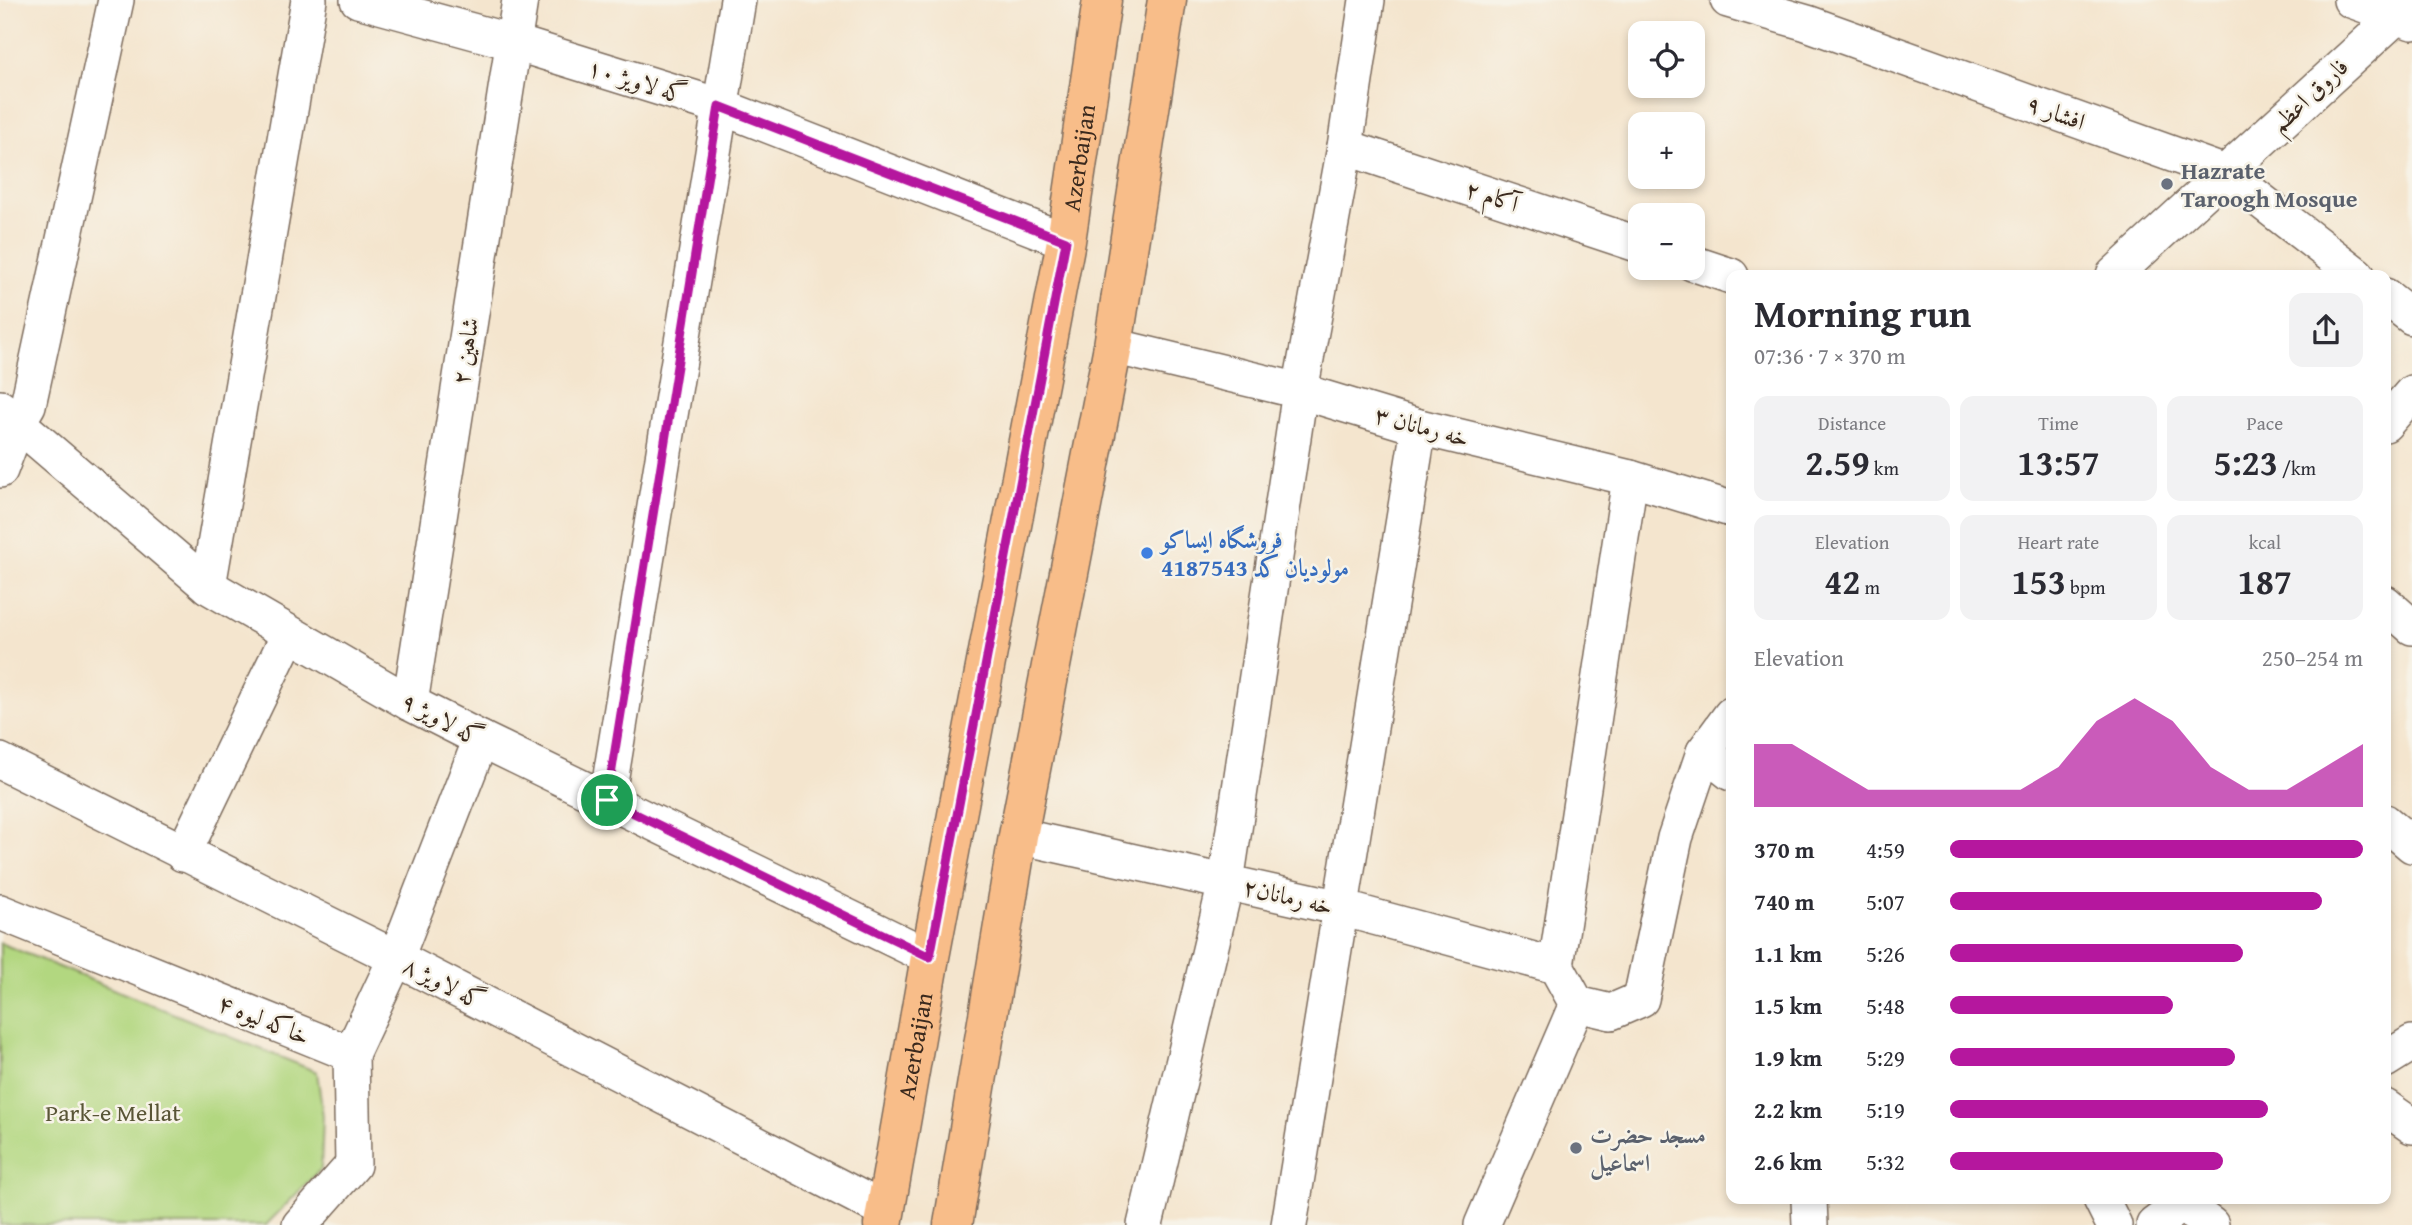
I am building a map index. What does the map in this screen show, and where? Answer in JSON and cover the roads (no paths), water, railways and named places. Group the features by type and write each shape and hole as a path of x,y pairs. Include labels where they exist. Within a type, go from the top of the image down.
{"main road":[{"name":"Azerbaijan","path":"885,1218 930,957 1066,241 1102,0"},
{"path":"953,1225 1018,836 1113,346 1167,0"}],"street":[{"path":"0,470 9,415 28,405 116,0"},
{"path":"208,586 309,0"},
{"name":"گه لاویژ ۱۰","path":"358,0 512,42 719,106 1066,241"},
{"name":"شاهین ۲","path":"410,703 520,0"},
{"path":"607,800 738,0"},
{"path":"1145,1225 1226,882 1300,390 1345,147 1367,0"},
{"name":"افشار ۹","path":"1728,0 1807,23 2225,173 2351,270"},
{"path":"2351,0 2407,13"},
{"name":"فاروق اعظم","path":"2119,270 2407,13"},
{"name":"آکام ۲","path":"1345,147 1628,241"},
{"path":"1705,267 1726,274"},
{"path":"2391,301 2412,317"},
{"name":"خه رمانان ۳","path":"1113,346 1300,390 1419,427 1630,478 1726,507"},
{"path":"2391,417 2412,393"},
{"name":"گه لاویژ ۹","path":"9,415 208,586 289,634 481,740 930,957"},
{"path":"1289,1225 1419,427"},
{"path":"1630,478 1556,966 1577,1004 1611,1012 1641,999 1675,838 1718,763 1726,733"},
{"path":"2391,608 2412,627"},
{"path":"183,854 289,634"},
{"path":"300,1225 353,1165 351,1054 396,958 481,740"},
{"name":"گه لاویژ ۸","path":"0,761 396,958 885,1218"},
{"path":"2391,827 2412,845"},
{"name":"خه رمانان۲","path":"1018,836 1341,908 1556,966"},
{"name":"خاکه لیوه ۴","path":"0,912 351,1054"},
{"path":"1482,1225 1577,1004"},
{"path":"2391,1056 2412,1043"},
{"path":"2391,1111 2412,1126"},
{"path":"1809,1204 1810,1225"},
{"path":"2104,1204 2114,1225"},
{"path":"2154,1225 2181,1204"},
{"path":"2188,1204 2211,1225"}],"place":[{"name":"Hazrate Taroogh Mosque","path":"2167,184"},
{"name":"فروشگاە ایساکو مولودیان کد 4187543","path":"1147,553"},
{"name":"مسجد حضرت اسماعیل","path":"1576,1148"}],"park label":[{"name":"Park-e Mellat","path":"113,1112"}]}
